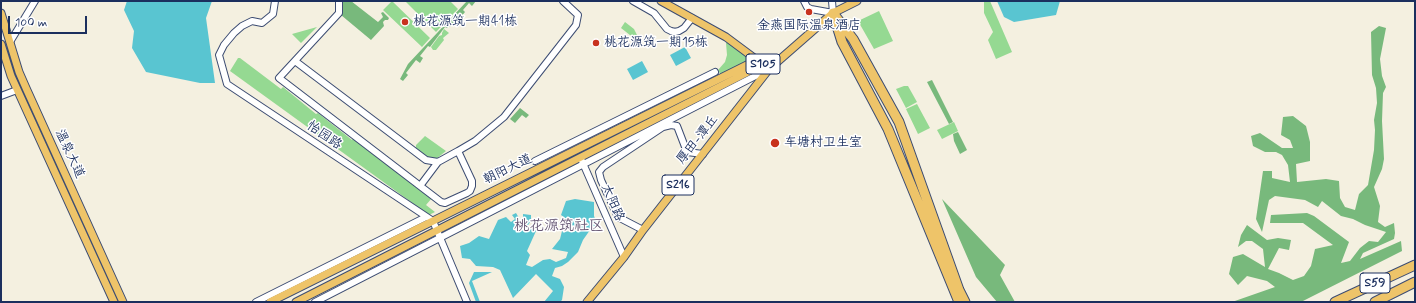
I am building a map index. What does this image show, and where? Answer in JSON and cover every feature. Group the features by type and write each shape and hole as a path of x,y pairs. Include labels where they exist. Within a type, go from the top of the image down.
{"highway":[{"path":"833,13 854,39 899,122 959,290 965,302"},
{"path":"833,13 842,42 888,129 959,302"},
{"name":"S59","path":"1335,302 1415,264"},
{"name":"S59","path":"1375,302 1415,282"},
{"path":"1387,302 1415,287"},
{"path":"959,290 969,302"},
{"path":"1331,302 1349,295"}],"main road":[{"name":"S105","path":"661,1 726,37 767,66 833,13 857,1"},
{"name":"温泉大道","path":"1,13 26,88 123,302"},
{"name":"温泉大道","path":"1,44 17,90 114,302"},
{"name":"朝阳大道","path":"270,302 757,60"},
{"name":"朝阳大道","path":"298,301 438,234 582,161 626,134 767,66"},
{"name":"厚田-潭丘","path":"587,302 624,257 643,230 703,154 767,66"}],"street":[{"path":"10,42 35,1"},
{"name":"怡园路","path":"275,1 273,14 262,23 252,22 242,26 224,45 219,56 227,84 433,221"},
{"path":"339,1 339,13 279,78 441,202 446,203 467,194 470,190 472,182 458,152"},
{"path":"420,186 438,162 475,142 504,117 576,25 578,15 563,1"},
{"path":"633,1 654,13 671,31 675,32 684,28 692,18"},
{"path":"804,1 807,7 811,9 833,13"},
{"path":"807,1 812,6 833,13"},
{"path":"832,1 833,13"},
{"path":"295,61 426,160 438,162"},
{"path":"582,161 632,139 767,66"},
{"path":"535,161 715,72"},
{"path":"1,96 17,90"},
{"path":"643,230 618,217 600,180 599,172 603,167 663,127 671,125 677,126 687,152 703,154"},
{"path":"626,134 639,143"},
{"name":"太阳路","path":"582,161 624,257"},
{"path":"256,302 426,217"},
{"path":"433,221 467,302"},
{"path":"315,302 438,234"}],"green space":[{"path":"341,1 351,1 378,22 383,17 381,13 383,12 389,18 383,22 384,26 371,40 341,15"},
{"path":"392,1 430,38 422,47 383,10"},
{"path":"405,1 450,1 458,9 436,32"},
{"path":"467,1 476,1 472,6 469,3 463,10 465,12 457,22 455,21 450,27 445,27 430,47 428,46 420,56 423,58 420,63 416,60 406,73 408,75 403,81 400,79 408,64"},
{"path":"984,1 990,1 1012,52 996,59 988,40 993,32 984,13"},
{"path":"879,11 893,41 874,49 858,21"},
{"path":"625,22 634,29 638,37 635,39 621,28"},
{"path":"1379,26 1386,28 1380,59 1382,76 1386,87 1383,93 1382,121 1384,159 1382,169 1374,187 1380,206 1378,222 1385,227 1394,223 1395,233 1394,239 1363,253 1360,259 1401,241 1402,251 1301,302 1232,302 1275,287 1267,281 1247,276 1238,285 1229,274 1233,257 1243,254 1265,267 1263,249 1252,241 1246,241 1238,247 1241,235 1247,225 1267,240 1278,238 1291,240 1289,250 1279,248 1268,269 1293,280 1304,276 1311,266 1315,249 1333,245 1303,223 1270,223 1271,215 1307,213 1314,216 1349,242 1341,263 1350,261 1360,248 1369,241 1378,242 1386,232 1341,216 1322,201 1318,207 1305,200 1275,196 1269,200 1262,232 1256,219 1263,171 1272,171 1272,178 1290,182 1288,165 1282,155 1276,152 1265,152 1253,146 1251,136 1260,133 1282,148 1293,148 1290,140 1281,135 1283,117 1293,116 1306,126 1310,142 1310,161 1296,164 1297,182 1326,179 1339,181 1340,198 1345,207 1355,210 1359,194 1368,185 1374,150 1374,120 1377,103 1376,88 1372,75 1371,32"},
{"path":"317,27 301,43 292,34"},
{"path":"444,29 449,33 443,38 444,40 436,50 433,50 431,47 439,36 442,35"},
{"path":"726,43 729,43 747,55 748,61 721,75 718,70 725,62 727,55"},
{"path":"238,58 281,89 283,87 316,114 318,113 352,140 353,138 432,198 426,205 435,212 429,215 230,71"},
{"path":"932,80 953,122 949,124 927,82"},
{"path":"908,86 917,102 906,108 896,89"},
{"path":"917,104 930,128 918,134 906,109"},
{"path":"520,108 529,115 526,118 522,115 515,123 510,119"},
{"path":"954,122 958,131 942,139 937,130"},
{"path":"958,132 967,150 960,154 954,141 953,134"},
{"path":"425,136 446,151 436,159 424,155 416,148 416,145"},
{"path":"942,199 1005,265 1000,275 1015,302 997,302 976,277"}],"water":[{"path":"127,1 212,1 206,18 215,83 200,83 146,72 132,48 134,31 124,10"},
{"path":"997,1 1060,1 1056,15 1014,22 1004,17"},
{"path":"685,47 691,58 676,66 670,55"},
{"path":"642,61 648,72 633,80 627,69"},
{"path":"575,199 594,202 594,216 597,223 583,240 578,252 568,262 555,268 552,276 560,279 564,287 562,300 560,302 544,302 553,291 536,274 513,298 500,270 493,267 476,266 470,259 462,258 460,246 469,243 479,236 489,239 498,220 506,217 511,222 515,219 512,215 516,213 519,218 518,223 523,220 523,214 531,215 531,221 525,229 537,225 536,231 527,251 530,255 526,265 532,267 543,260 550,259 556,262 566,258 568,252 552,249 560,239 562,231 575,232 569,221 561,215 566,201"},
{"path":"474,272 492,272 472,281 480,302 476,302 469,283"}],"place":[{"name":"金燕国际温泉酒店","path":"809,12"},
{"name":"桃花源筑一期41栋","path":"405,22"},
{"name":"桃花源筑一期15栋","path":"596,43"},
{"name":"车塘村卫生室","path":"775,143"}],"district":[{"name":"桃花源筑社区","path":"559,227"}]}
